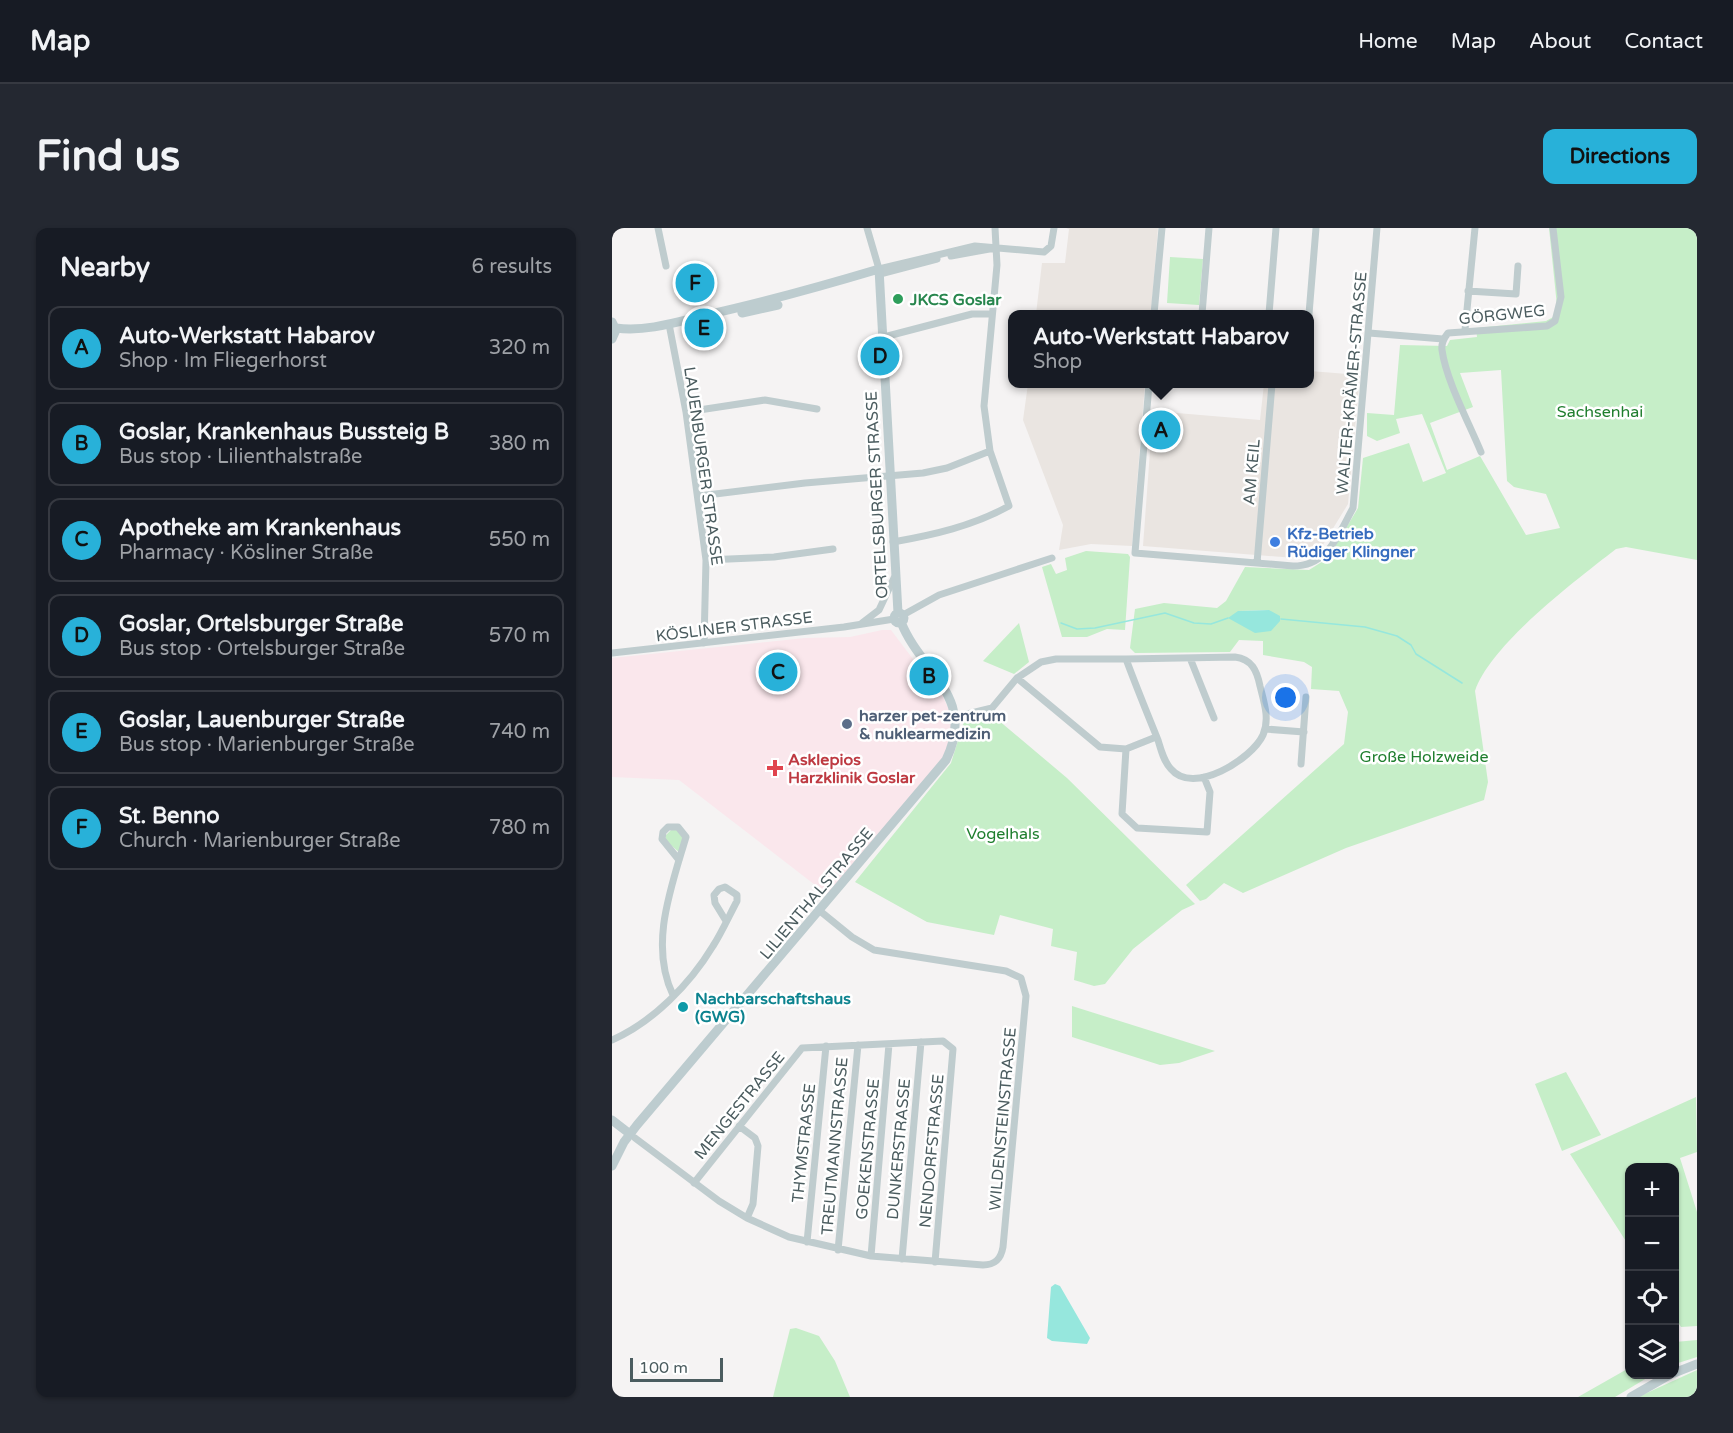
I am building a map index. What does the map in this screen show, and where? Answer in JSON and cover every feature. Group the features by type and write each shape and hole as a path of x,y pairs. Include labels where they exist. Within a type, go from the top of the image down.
{"street":[{"path":"658,228 666,266"},
{"path":"867,228 879,271"},
{"path":"893,542 929,535 986,519 1008,506 990,451 984,421 984,390 997,265 995,228"},
{"path":"614,331 669,326 879,271 956,255 995,248 1044,252 1051,246 1054,228"},
{"path":"1154,310 1162,228"},
{"path":"1202,310 1209,228"},
{"path":"1269,310 1276,228"},
{"path":"1309,310 1316,228"},
{"name":"WALTER-KRÄMER-STRASSE","path":"1149,388 1135,553 1306,566 1316,562 1333,545 1353,508 1377,228"},
{"path":"1465,330 1475,228"},
{"name":"GÖRGWEG","path":"1481,452 1446,364 1441,348 1443,339 1448,333 1465,330 1547,326 1555,321 1562,297 1553,228"},
{"path":"1468,291 1516,294 1518,266"},
{"name":"ORTELSBURGER STRASSE","path":"879,271 891,475 894,578 899,618"},
{"path":"884,337 972,314 991,314"},
{"name":"LAUENBURGER STRASSE","path":"669,326 699,496 706,560 704,643"},
{"path":"1369,333 1443,339"},
{"name":"AM KEIL","path":"1257,563 1272,388"},
{"path":"686,412 765,400 817,409"},
{"path":"699,496 947,468 990,451"},
{"path":"706,560 774,557 832,549"},
{"name":"KÖSLINER STRASSE","path":"612,653 859,625 899,618 939,595 1052,558"},
{"path":"859,625 879,610 894,578"},
{"name":"LILIENTHALSTRASSE","path":"612,1166 630,1134 938,771 952,745 955,717 946,687 911,641 899,618"},
{"path":"955,717 992,708 1017,678 1033,666 1048,660 1235,657 1252,664 1257,674 1266,710 1265,729 1260,741 1238,761 1204,777 1186,779 1173,772 1156,737 1126,659"},
{"path":"1190,658 1214,718"},
{"path":"1017,678 1100,747 1126,749 1156,737"},
{"path":"1301,764 1306,697"},
{"path":"1265,729 1304,732"},
{"path":"1126,749 1122,814 1137,828 1207,832 1210,792 1204,777"},
{"path":"673,995 664,977 661,939 686,837 678,827 668,827 663,832 662,839 679,860"},
{"path":"612,1040 640,1024 673,995 701,964 738,901 737,895 725,887 719,889 714,895 715,903 726,921"},
{"name":"WILDENSTEINSTRASSE","path":"820,911 852,938 874,950 1006,971 1021,978 1026,996 1004,1248 996,1262 983,1265 935,1262"},
{"name":"MENGESTRASSE","path":"694,1183 802,1048 943,1041 949,1044"},
{"name":"DUNKERSTRASSE","path":"902,1259 921,1042"},
{"name":"GOEKENSTRASSE","path":"871,1256 889,1044"},
{"name":"NENDORFSTRASSE","path":"935,1262 953,1049 949,1044"},
{"name":"TREUTMANNSTRASSE","path":"838,1250 858,1045"},
{"name":"THYMSTRASSE","path":"807,1242 826,1046"},
{"path":"612,1119 694,1183 747,1218 807,1242 838,1250 871,1256 935,1262"},
{"path":"740,1126 755,1138 758,1146 753,1204 747,1218"},
{"path":"1679,1372 1697,1364"},
{"path":"1632,1397 1664,1379"}],"shaded area":[{"path":"1066,228 1158,228 1151,310 1036,310 1042,263 1065,263 1069,229"},
{"path":"1314,371 1360,375 1348,504 1321,548 1307,559 1143,546 1153,411 1260,420 1264,388 1314,388"},
{"path":"1027,388 1145,388 1132,546 1091,544 1059,550 1063,525 1023,420"},
{"name":"Asklepios Harzklinik Goslar","path":"891,630 940,691 952,716 951,735 942,762 828,895 679,780 612,777 612,658 805,638 850,637"}],"green space":[{"path":"1549,228 1697,228 1697,560 1626,547 1616,549 1536,614 1498,653 1475,691 1488,782 1484,800 1346,848 1243,893 1224,883 1206,899 1200,901 1186,885 1344,744 1348,712 1339,691 1311,689 1312,667 1304,662 1263,655 1263,641 1239,640 1230,652 1135,653 1130,648 1135,609 1164,603 1217,608 1226,601 1245,567 1309,570 1328,558 1358,508 1363,458 1409,443 1423,482 1446,473 1422,414 1396,419 1400,433 1377,441 1367,436 1367,413 1394,415 1400,345 1447,346 1450,340 1477,337 1476,328 1546,321 1555,316 1557,306","holes":["1501,370 1507,481 1514,487 1546,494 1560,528 1526,535 1480,456 1447,470 1430,423 1473,407 1460,373","1269,610 1271,631 1238,611"]},
{"path":"1170,257 1203,259 1199,305 1167,303"},
{"path":"1086,551 1128,554 1130,557 1125,630 1107,629 1087,637 1062,637 1042,567 1051,564 1056,574 1067,570 1065,558"},
{"path":"1019,623 1029,662 1014,674 983,661"},
{"name":"Vogelhals","path":"991,714 1067,778 1195,904 1182,910 1133,949 1105,984 1094,986 1074,980 1077,952 1051,946 1053,929 1000,915 994,935 927,922 855,882 951,763 964,721"},
{"path":"672,829 678,829 683,836 680,853 666,841 665,836"},
{"path":"1072,1006 1215,1051 1179,1063 1160,1065 1072,1037"},
{"path":"1566,1072 1601,1135 1562,1151 1535,1084"},
{"path":"1696,1097 1697,1152 1680,1158 1697,1212 1697,1326 1681,1327 1679,1324 1679,1163 1625,1163 1625,1240 1570,1154"},
{"path":"864,1139 870,1139 874,1146 870,1153 864,1153 860,1149 860,1143"},
{"path":"796,1328 819,1336 835,1361 850,1397 773,1397 790,1329"},
{"path":"1697,1340 1697,1357 1679,1363 1679,1342"},
{"path":"1625,1370 1625,1379 1645,1379 1615,1397 1578,1397"},
{"path":"1697,1370 1697,1397 1638,1397 1679,1379"}],"water":[{"path":"1269,610 1280,616 1280,621 1271,631 1255,633 1228,618 1238,611"},
{"path":"1055,1284 1060,1286 1090,1338 1087,1344 1052,1341 1047,1338 1051,1287"}],"waterway":[{"path":"1061,623 1077,629 1095,628 1165,613 1194,623 1211,624 1228,618"},
{"path":"1281,619 1365,627 1397,636 1411,645 1416,654 1462,683"}],"place":[{"name":"St. Benno","path":"695,283"},
{"name":"JKCS Goslar","path":"898,299"},
{"name":"Goslar, Lauenburger Straße","path":"704,328"},
{"name":"Goslar, Ortelsburger Straße","path":"880,356"},
{"name":"Auto-Werkstatt Habarov","path":"1161,430"},
{"name":"Kfz-Betrieb Rüdiger Klingner","path":"1275,542"},
{"name":"Apotheke am Krankenhaus","path":"778,672"},
{"name":"Goslar, Krankenhaus Bussteig B","path":"929,676"},
{"name":"harzer pet-zentrum & nuklearmedizin","path":"847,724"},
{"name":"Asklepios Harzklinik Goslar","path":"775,768"},
{"name":"Nachbarschaftshaus (GWG)","path":"683,1007"}],"park label":[{"name":"Sachsenhai","path":"1600,411"},
{"name":"Große Holzweide","path":"1424,756"}]}
